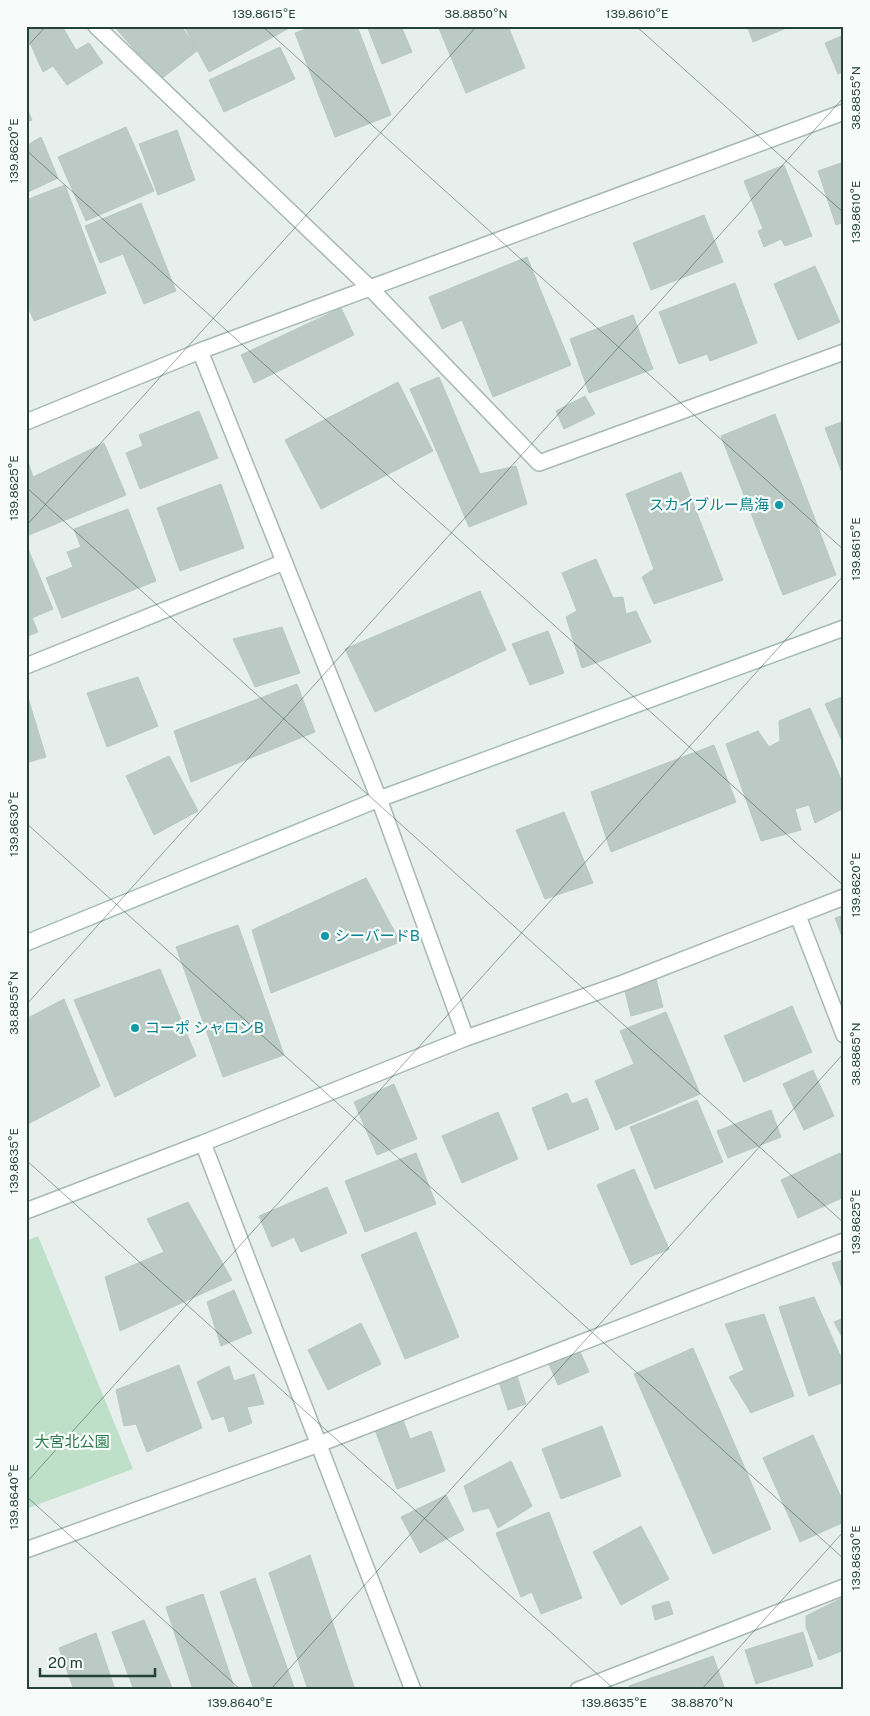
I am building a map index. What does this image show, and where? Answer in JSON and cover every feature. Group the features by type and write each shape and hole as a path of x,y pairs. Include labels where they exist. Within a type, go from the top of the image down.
{"street":[{"path":"96,26 371,289 539,464 844,352"},
{"path":"26,422 200,351 844,112"},
{"path":"200,351 379,799 466,1038"},
{"path":"26,666 284,562"},
{"path":"26,943 379,799 844,628"},
{"path":"26,1211 466,1038 623,984 844,897"},
{"path":"798,916 844,1035"},
{"path":"202,1143 413,1690"},
{"path":"26,1550 319,1444 844,1241"},
{"path":"578,1690 844,1587"}],"green space":[{"name":"大宮北公園","path":"38,1236 133,1469 26,1509 26,1241"}],"building":[{"path":"26,26 62,26 76,50 89,43 103,63 67,85 53,66 43,72 26,34"},
{"path":"114,26 181,26 198,50 160,80"},
{"path":"184,26 293,26 209,72"},
{"path":"314,26 357,26 391,115 335,137 295,33"},
{"path":"367,26 401,26 412,52 382,64"},
{"path":"438,26 508,26 525,68 466,93"},
{"path":"747,26 791,26 753,42"},
{"path":"844,35 844,71 838,74 825,43"},
{"path":"280,47 295,79 224,112 209,80"},
{"path":"26,106 32,120 26,122"},
{"path":"126,127 154,191 86,221 58,157"},
{"path":"177,130 195,180 158,195 139,144"},
{"path":"41,137 58,178 26,193 26,146"},
{"path":"844,162 844,222 836,225 818,171"},
{"path":"784,165 812,236 785,246 781,239 764,247 758,231 763,229 744,181"},
{"path":"65,185 106,293 34,321 26,302 26,200"},
{"path":"141,203 176,291 144,304 123,254 100,263 85,226"},
{"path":"704,215 723,262 651,290 633,243"},
{"path":"527,257 571,365 493,397 462,320 442,329 429,297"},
{"path":"815,266 840,322 798,340 774,284"},
{"path":"735,283 757,343 710,361 707,354 679,364 659,312"},
{"path":"341,308 354,335 254,383 241,355"},
{"path":"633,315 653,369 589,393 570,339"},
{"path":"439,377 480,474 516,466 527,504 469,527 410,389"},
{"path":"398,382 433,451 321,509 285,440"},
{"path":"585,396 595,414 564,429 556,411"},
{"path":"199,411 218,458 140,489 126,453 143,446 139,435"},
{"name":"スカイブルー鳥海","path":"775,414 836,575 783,595 721,436"},
{"path":"844,421 844,478 825,428"},
{"path":"104,443 126,495 29,535 26,529 26,456 33,477"},
{"path":"681,472 723,580 654,604 642,577 654,569 626,494"},
{"path":"221,484 244,548 180,571 157,508"},
{"path":"128,509 156,581 62,618 46,578 73,567 67,552 81,547 74,529"},
{"path":"28,549 53,609 32,618 38,632 26,637 26,550"},
{"path":"596,559 613,598 623,597 626,614 636,611 651,642 582,668 566,617 577,611 562,573"},
{"path":"480,591 506,650 375,712 345,649"},
{"path":"282,627 300,673 255,687 233,639"},
{"path":"548,631 564,673 530,685 512,644"},
{"path":"138,677 158,726 107,747 87,693"},
{"path":"297,684 315,732 191,782 174,731"},
{"path":"844,696 844,745 825,704"},
{"path":"26,698 28,698 46,757 26,763"},
{"path":"810,708 844,786 844,808 815,823 809,805 795,809 801,830 761,841 726,744 758,731 769,747 780,741 779,721"},
{"path":"714,745 736,802 611,852 591,792"},
{"path":"169,756 198,811 154,835 126,776"},
{"path":"564,812 593,883 545,899 516,830"},
{"name":"シーバードB","path":"366,878 400,942 271,993 252,930"},
{"path":"844,915 844,942 835,918"},
{"path":"238,925 284,1055 223,1077 176,947"},
{"name":"コーポ シャロンB","path":"160,969 196,1056 115,1097 74,1000"},
{"path":"655,975 663,1007 631,1016 623,983"},
{"path":"64,999 100,1086 26,1125 26,1019"},
{"path":"792,1006 812,1052 744,1082 724,1036"},
{"path":"666,1012 700,1094 616,1130 595,1081 634,1064 620,1031"},
{"path":"813,1070 834,1116 804,1130 783,1084"},
{"path":"394,1084 417,1139 377,1155 354,1102"},
{"path":"567,1093 572,1104 587,1098 599,1129 548,1150 532,1108"},
{"path":"697,1100 723,1162 655,1189 630,1127"},
{"path":"771,1110 781,1137 728,1158 717,1131"},
{"path":"498,1112 518,1159 462,1183 442,1136"},
{"path":"416,1153 436,1204 365,1232 345,1181"},
{"path":"840,1153 844,1163 844,1197 798,1218 781,1180"},
{"path":"634,1169 669,1249 631,1265 597,1185"},
{"path":"327,1187 347,1233 301,1252 294,1237 272,1247 259,1216"},
{"path":"188,1202 232,1280 120,1331 105,1277 164,1252 147,1219"},
{"path":"416,1232 459,1337 405,1359 361,1255"},
{"path":"844,1260 844,1293 832,1263"},
{"path":"234,1290 252,1333 221,1346 207,1302"},
{"path":"814,1297 844,1364 844,1382 809,1396 779,1307"},
{"path":"764,1314 794,1396 751,1413 729,1377 744,1370 725,1324"},
{"path":"844,1318 844,1341 834,1322"},
{"path":"361,1323 381,1364 328,1390 308,1350"},
{"path":"578,1347 589,1372 558,1385 547,1360"},
{"path":"693,1348 771,1529 713,1554 634,1374"},
{"path":"179,1365 202,1428 147,1452 136,1424 124,1426 116,1390"},
{"path":"229,1366 234,1381 254,1374 264,1404 247,1407 252,1423 229,1432 224,1416 212,1420 197,1382"},
{"path":"516,1373 526,1404 508,1410 498,1379"},
{"path":"402,1417 410,1439 431,1431 445,1471 397,1489 374,1427"},
{"path":"602,1426 621,1476 561,1499 542,1449"},
{"path":"813,1435 844,1504 844,1522 800,1542 763,1458"},
{"path":"511,1461 532,1506 498,1528 489,1508 473,1512 464,1486"},
{"path":"446,1495 464,1530 420,1553 401,1517"},
{"path":"549,1512 582,1598 541,1614 532,1592 521,1597 496,1533"},
{"path":"641,1526 669,1579 621,1605 593,1552"},
{"path":"310,1555 355,1690 308,1690 269,1573"},
{"path":"255,1578 295,1690 254,1690 220,1592"},
{"path":"203,1594 235,1690 193,1690 166,1607"},
{"path":"842,1598 844,1599 844,1650 819,1660 806,1627 806,1616"},
{"path":"669,1601 673,1614 655,1620 652,1606"},
{"path":"144,1620 173,1690 134,1690 112,1632"},
{"path":"803,1632 813,1666 756,1684 745,1650"},
{"path":"96,1633 115,1690 74,1690 59,1648"},
{"path":"713,1656 725,1690 631,1690 629,1686"}],"place":[{"name":"スカイブルー鳥海","path":"779,505"},
{"name":"シーバードB","path":"325,936"},
{"name":"コーポ シャロンB","path":"135,1028"}]}
